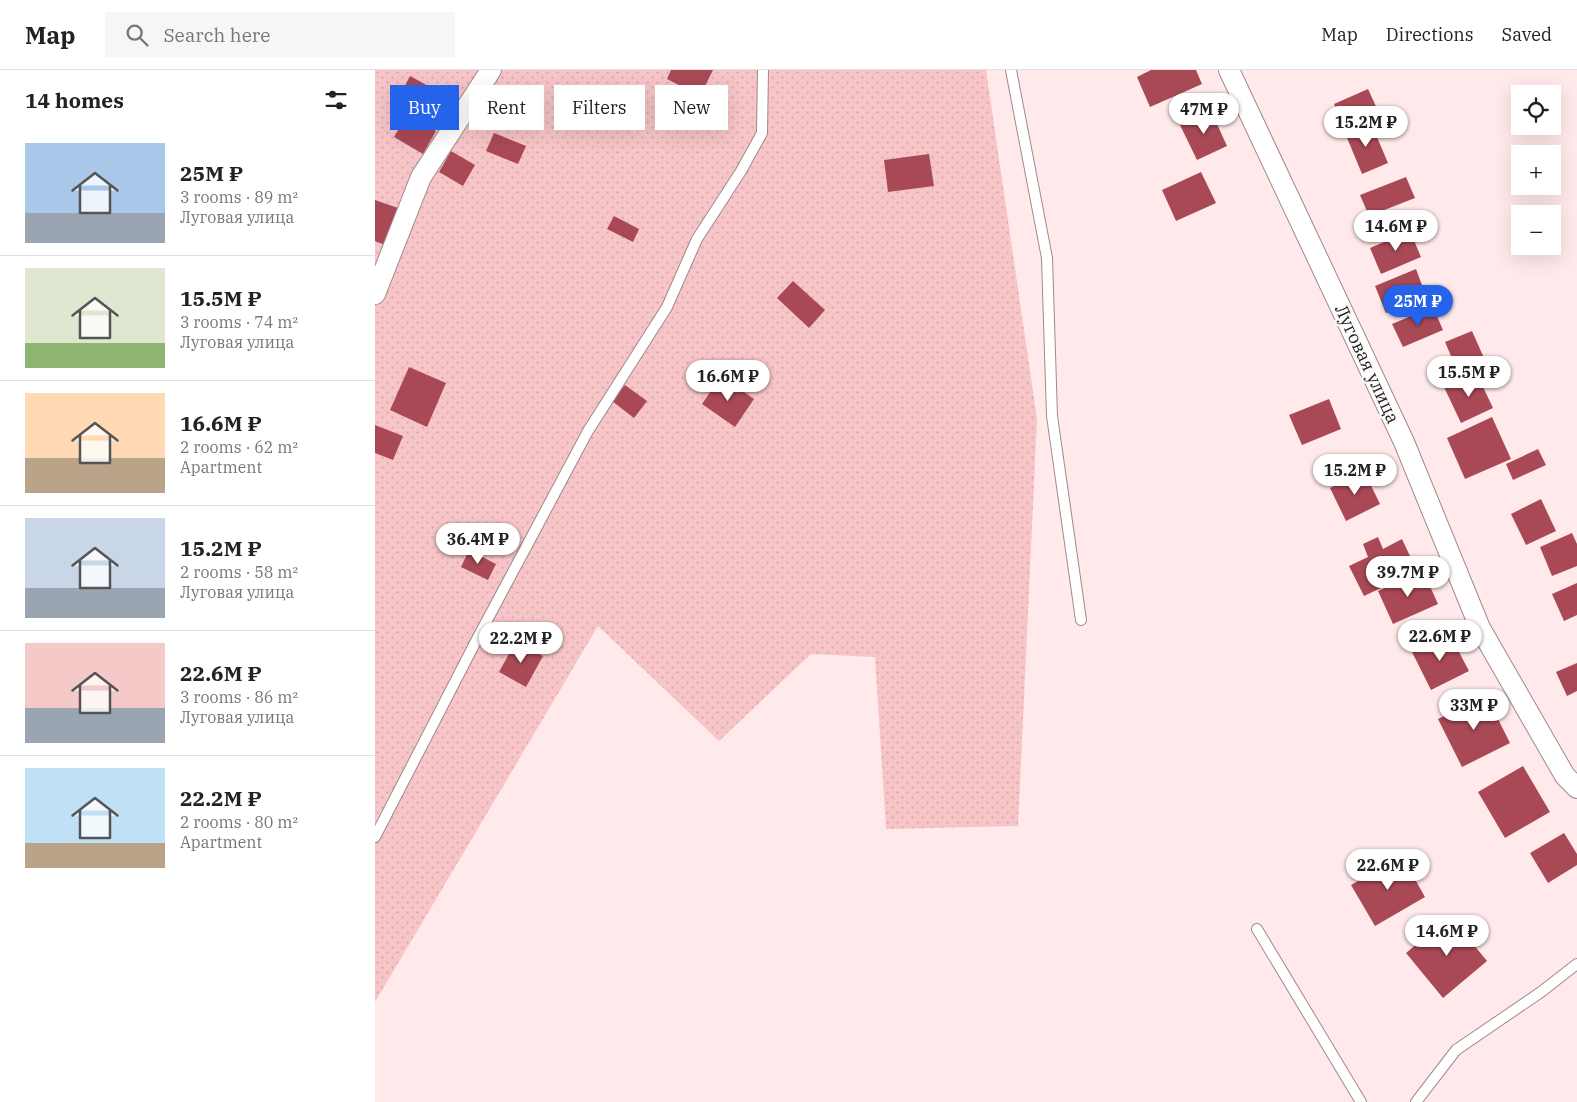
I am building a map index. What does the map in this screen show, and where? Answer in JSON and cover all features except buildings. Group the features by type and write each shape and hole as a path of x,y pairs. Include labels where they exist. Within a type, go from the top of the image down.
{"street":[{"path":"375,294 421,177 491,70"},
{"name":"Луговая улица","path":"1229,70 1404,442 1480,628 1565,776 1577,788"}],"lane":[{"path":"375,837 476,641 589,431 667,307 697,239 762,133 763,70"},
{"path":"1011,70 1047,258 1052,416 1081,620"},
{"path":"1257,929 1361,1102"},
{"path":"1416,1102 1456,1050 1541,992 1577,964"}],"shaded area":[{"path":"375,70 986,70 1037,419 1018,826 886,829 875,657 811,654 719,741 598,626 375,1002"}]}
